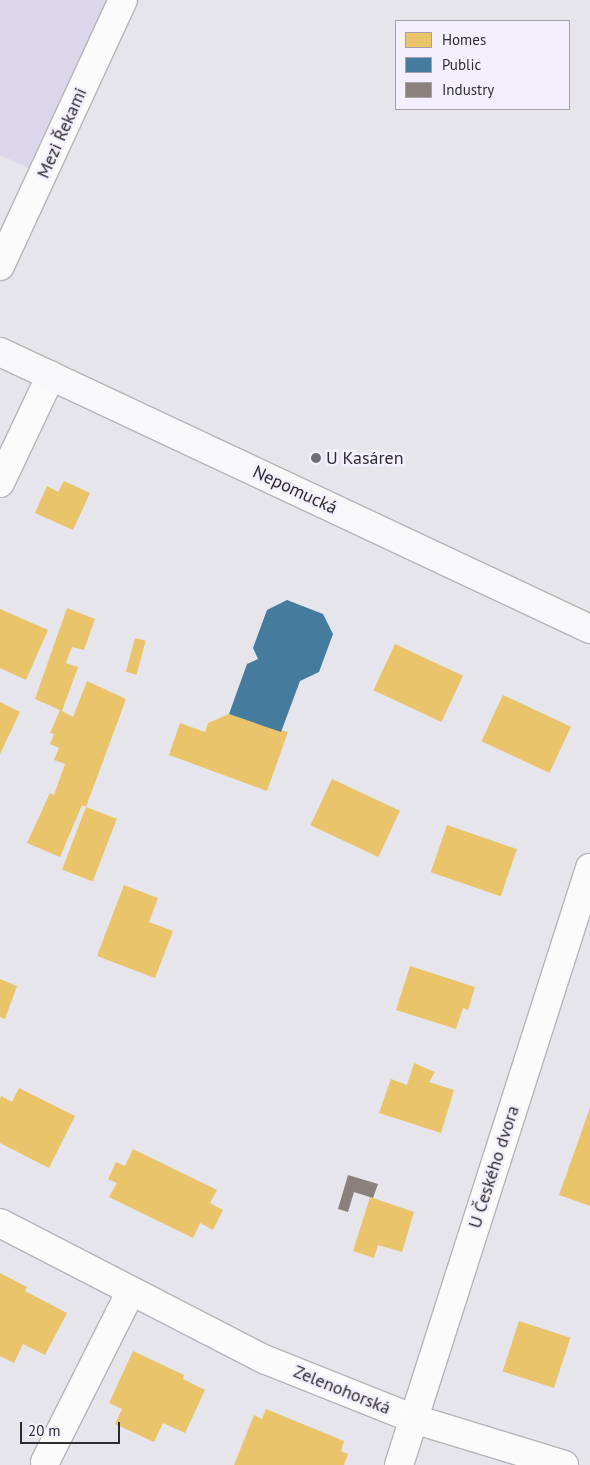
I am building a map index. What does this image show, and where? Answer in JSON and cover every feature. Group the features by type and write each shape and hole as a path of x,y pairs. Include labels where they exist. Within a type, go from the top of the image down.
{"street":[{"name":"Mezi Řekami","path":"0,266 123,0"},
{"name":"Nepomucká","path":"0,352 590,629"},
{"path":"0,483 51,375"},
{"name":"U Českého dvora","path":"399,1465 590,868"},
{"name":"Zelenohorská","path":"0,1223 266,1360 414,1419 564,1465"},
{"path":"45,1462 130,1290"}],"shaded area":[{"path":"0,0 123,0 43,175 0,155"}],"building: Homes":[{"path":"64,481 90,493 73,530 35,513 47,486 58,492"},
{"path":"67,608 95,619 84,650 72,647 66,663 78,667 62,711 73,717 87,681 126,699 86,807 82,805 60,857 27,843 50,793 54,795 65,764 54,760 59,748 50,744 54,734 50,733 60,710 35,699"},
{"path":"0,609 48,630 26,680 0,668"},
{"path":"135,638 146,641 137,675 126,672"},
{"path":"395,644 463,676 441,722 373,690"},
{"path":"503,695 571,727 549,773 481,741"},
{"path":"0,702 20,712 0,754"},
{"path":"229,714 288,732 267,791 169,755 180,723 205,732 208,723"},
{"path":"332,779 400,811 378,857 310,825"},
{"path":"86,807 117,819 93,881 62,870"},
{"path":"447,825 517,849 501,896 431,872"},
{"path":"124,885 158,898 149,922 173,931 155,978 97,956"},
{"path":"410,966 475,987 468,1010 463,1008 456,1029 396,1010"},
{"path":"0,979 17,986 5,1019 0,1017"},
{"path":"414,1063 435,1072 429,1082 454,1090 441,1133 379,1113 391,1079 407,1085"},
{"path":"19,1088 75,1116 49,1168 0,1143 1,1096 12,1102"},
{"path":"590,1108 590,1206 559,1195"},
{"path":"133,1149 217,1190 210,1203 223,1210 213,1230 200,1223 193,1238 109,1197 117,1183 108,1179 116,1162 125,1166"},
{"path":"370,1197 414,1212 402,1252 378,1245 374,1258 353,1251"},
{"path":"0,1273 27,1287 25,1291 67,1313 45,1355 23,1344 14,1363 0,1356"},
{"path":"519,1321 570,1338 554,1388 503,1371"},
{"path":"133,1351 184,1375 183,1379 205,1390 185,1433 163,1423 154,1442 115,1424 122,1409 109,1403"},
{"path":"266,1409 344,1441 341,1451 348,1454 344,1465 234,1465 254,1415 262,1419"}],"building: Public":[{"path":"287,600 323,614 333,634 319,672 300,681 281,732 229,714 247,664 258,659 253,648 267,610"}],"building: Industry":[{"path":"348,1175 378,1184 373,1198 354,1192 348,1212 338,1209"}],"place":[{"name":"U Kasáren","path":"316,458"}]}
